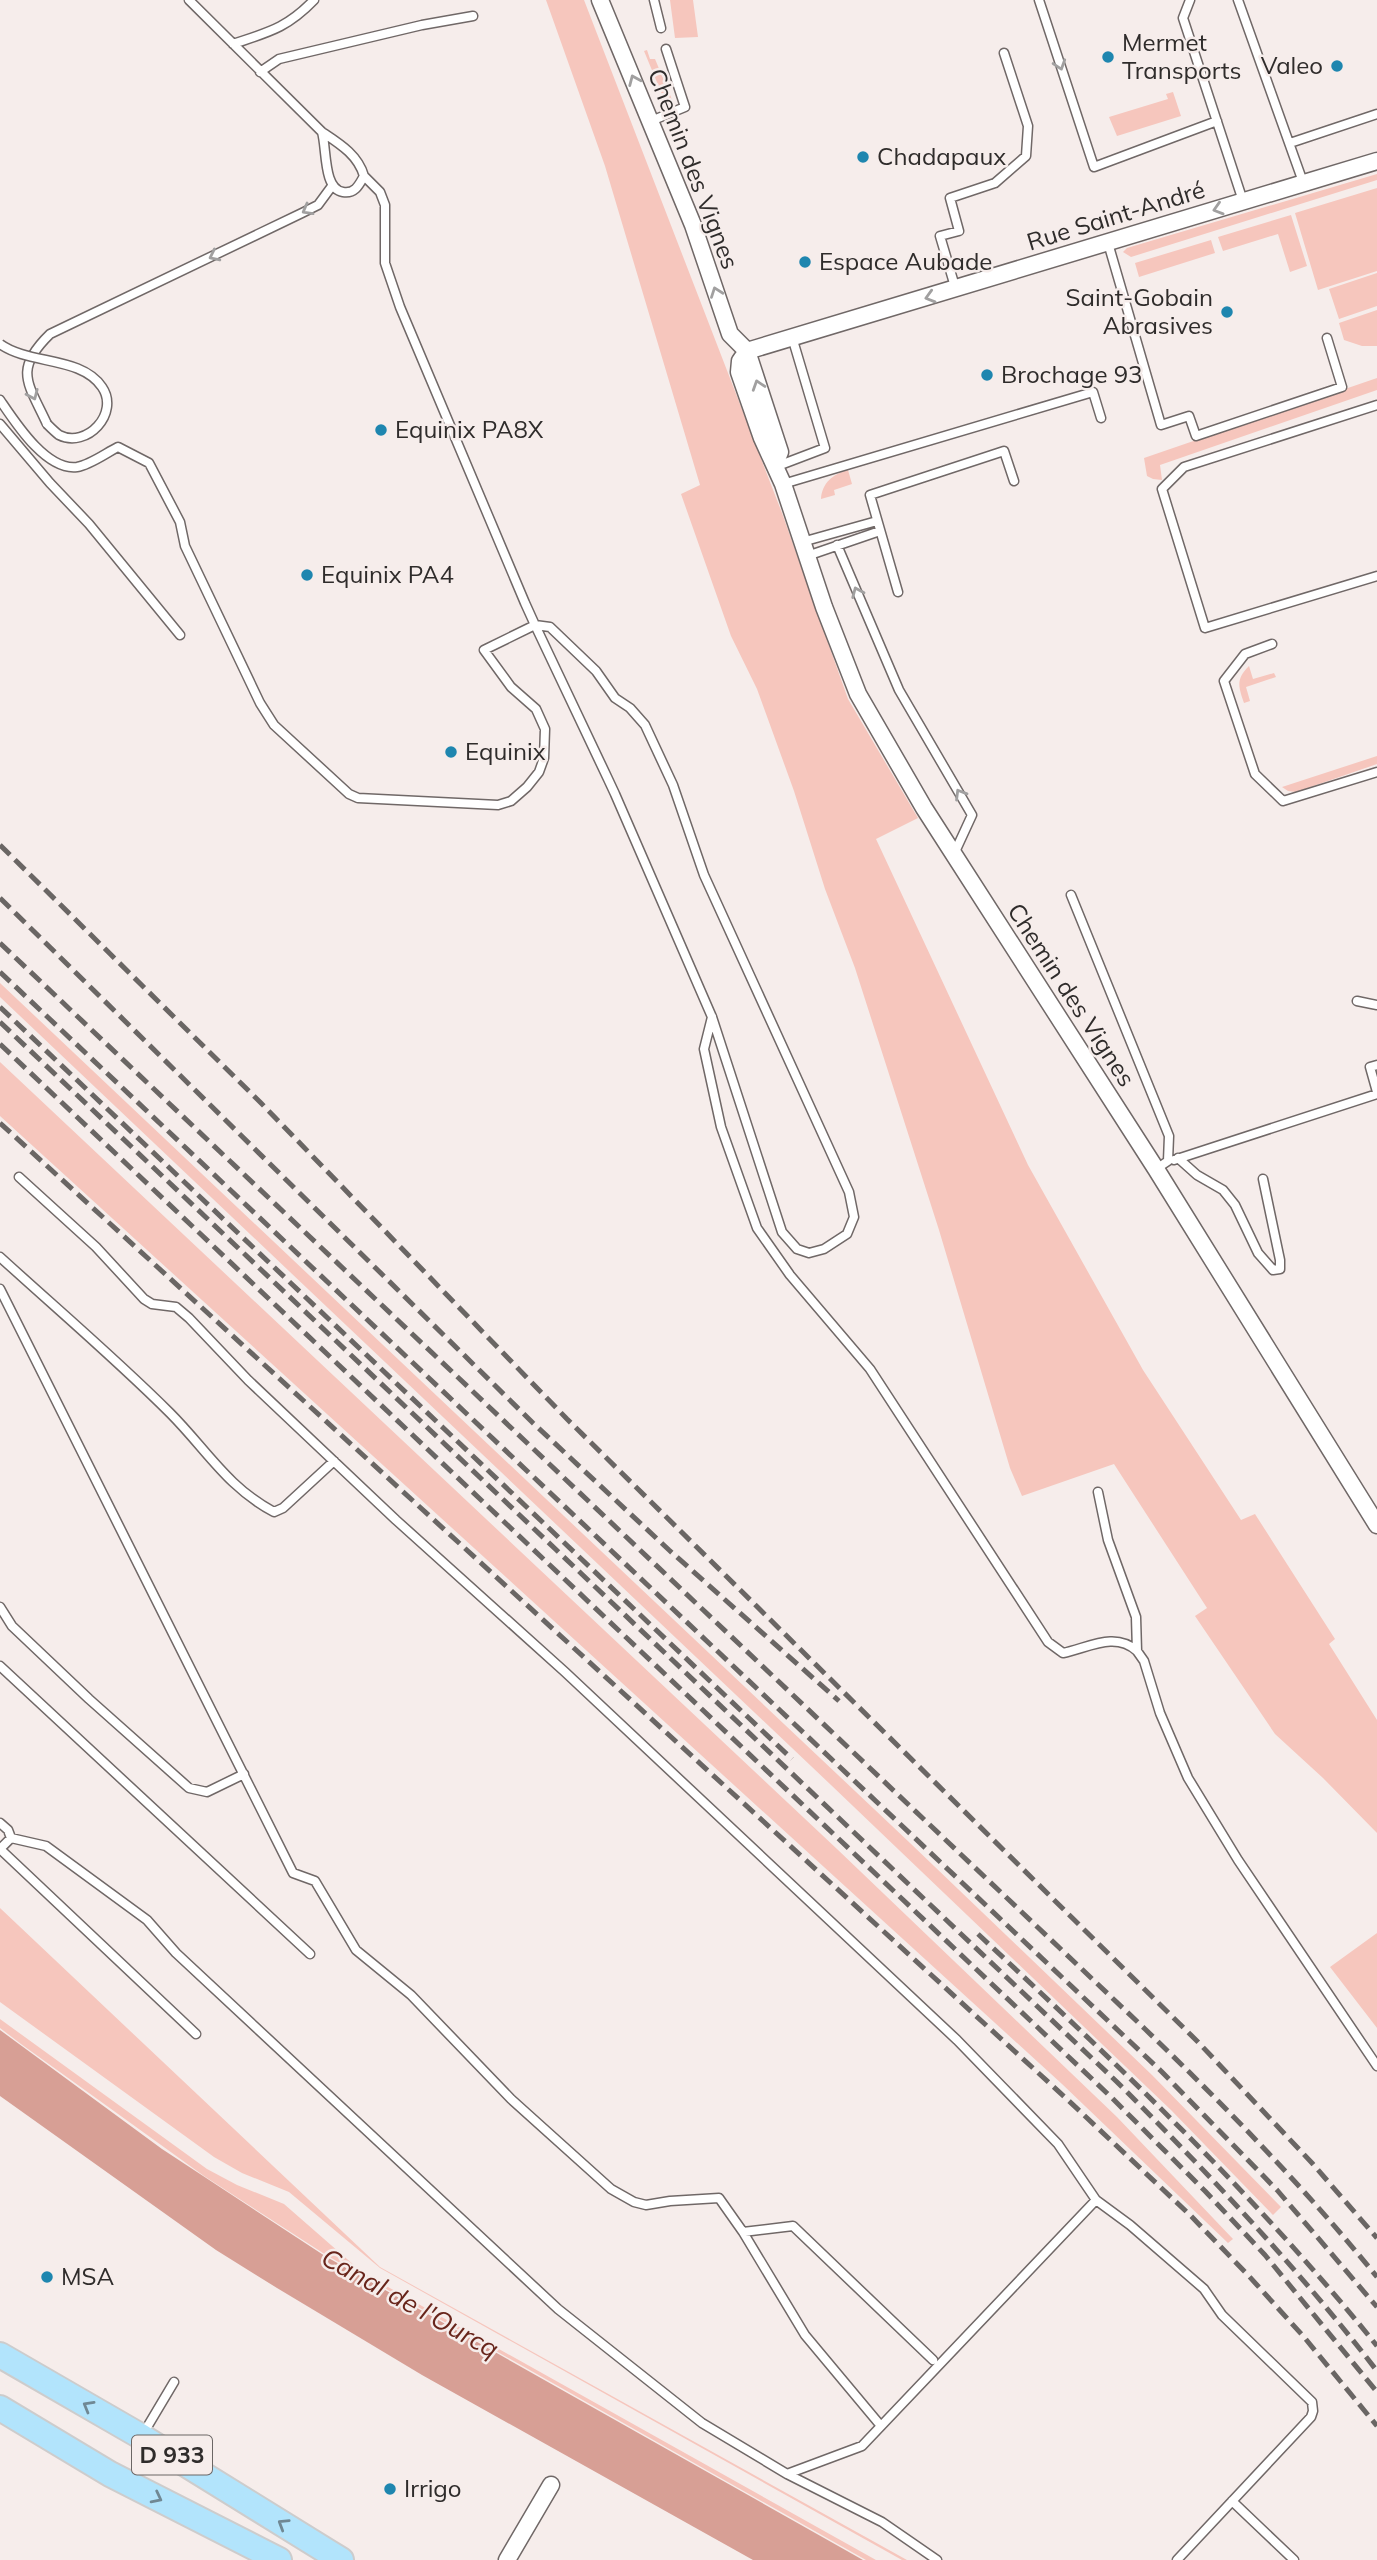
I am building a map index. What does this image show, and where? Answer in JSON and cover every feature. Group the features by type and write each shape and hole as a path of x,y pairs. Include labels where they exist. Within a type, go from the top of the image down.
{"main road":[{"name":"D 933","path":"0,2355 142,2437 341,2560"},
{"name":"D 933","path":"0,2408 110,2474 279,2560"}],"street":[{"name":"Chemin des Vignes","path":"600,0 693,225 730,334 747,351 780,452 775,467 858,694 897,764 954,854 1162,1165 1377,1525"},
{"name":"Rue Saint-André","path":"747,351 1377,161"},
{"path":"507,2560 551,2485"}],"lane":[{"path":"0,400 38,449 56,464 78,467 118,447 149,463 180,522 185,546 260,703 274,725 349,794 358,798 498,805 511,801 539,772 544,758 545,729 536,709 511,687 484,650 536,625 550,627 575,649 596,671 615,698 630,708 645,725 659,751 704,875 849,1192 854,1217 847,1234 824,1249 809,1253 797,1249 782,1232 712,1017 536,625 400,307 385,263 385,205 380,192 364,176 361,166 354,158 322,132 189,0"},
{"path":"233,44 281,27 296,18 314,0"},
{"path":"654,0 661,28"},
{"path":"1039,0 1094,167 1217,121"},
{"path":"1190,0 1183,18 1243,201"},
{"path":"1238,0 1303,182"},
{"path":"260,72 279,59 422,25 473,16"},
{"path":"651,121 685,107 666,49"},
{"path":"956,290 940,236 959,231 950,198 995,183 1026,156 1028,126 1004,53"},
{"path":"1290,143 1377,114"},
{"path":"322,132 328,176 332,186 341,192 351,192 359,187 364,176"},
{"path":"0,344 24,357 37,359 50,360 63,363 85,373 102,387 107,401 102,422 90,434 77,438 59,435 47,424 29,385 26,367 31,358 36,349 50,334 318,205 332,186"},
{"path":"1108,243 1161,425 1189,416 1196,436 1342,387 1327,338"},
{"path":"775,467 824,448 792,337"},
{"path":"783,484 1093,392 1101,418"},
{"path":"1377,405 1184,467 1162,489 1205,628 1377,576"},
{"path":"0,424 97,533 180,635"},
{"path":"898,592 870,495 1004,451 1014,481"},
{"path":"804,549 877,521"},
{"path":"804,549 837,545 880,531"},
{"path":"837,545 899,690 972,815 954,854"},
{"path":"1272,644 1245,654 1224,681 1255,774 1283,801 1377,772"},
{"path":"1071,894 1169,1136 1162,1165"},
{"path":"1357,1001 1377,1005"},
{"path":"712,1017 704,1049 721,1127 758,1228 783,1266 870,1369 1048,1642 1063,1653 1115,1641 1123,1642 1137,1651 1144,1661 1160,1713 1188,1777 1238,1860 1377,2066"},
{"path":"1162,1165 1377,1093 1370,1067 1377,1065"},
{"path":"1178,1158 1197,1175 1223,1190 1235,1205 1258,1253 1273,1270 1280,1269 1263,1179"},
{"path":"19,1177 96,1247 144,1299 152,1304 176,1307 189,1318 248,1380 396,1520 565,1672 957,2040 1058,2144 1096,2200 1130,2225 1205,2289 1222,2315 1312,2402 1311,2417 1177,2560"},
{"path":"0,1257 171,1414 207,1457 247,1497 274,1512 283,1508 334,1461"},
{"path":"0,1289 293,1873 315,1881 356,1950 411,1995 511,2099 611,2189 634,2202 646,2205 719,2198 743,2232 805,2334 881,2426"},
{"path":"1098,1492 1108,1540 1136,1617 1137,1651"},
{"path":"0,1607 12,1626 107,1716 189,1788 207,1792 244,1774"},
{"path":"0,1665 310,1954"},
{"path":"0,1823 8,1830 11,1838"},
{"path":"11,1838 0,1849 196,2034"},
{"path":"11,1838 46,1846 147,1920 186,1962 558,2309 702,2423 787,2474 882,2522 937,2560"},
{"path":"787,2474 862,2446 1096,2200"},
{"path":"743,2232 793,2226 933,2360"},
{"path":"142,2437 174,2382"},
{"path":"1232,2501 1294,2560"}],"shaded area":[{"path":"546,0 584,0 782,513 848,699 918,818 876,839 1028,1165 1143,1370 1241,1520 1255,1514 1335,1639 1329,1644 1377,1720 1377,1833 1275,1734 1195,1616 1207,1608 1114,1464 1022,1496 1010,1468 939,1230 855,968 825,889 794,791 757,689 731,636 681,494 700,485 605,166"},
{"path":"670,0 693,0 698,37 675,38"},
{"path":"647,50 650,59 655,59 673,102 666,104 644,51"},
{"path":"1173,92 1181,116 1117,136 1109,117 1168,99 1166,94"},
{"path":"1377,174 1377,180 1131,257 1123,252 1127,248"},
{"path":"1377,188 1377,271 1318,290 1295,213"},
{"path":"1291,215 1307,266 1290,272 1278,234 1223,251 1218,237"},
{"path":"1211,240 1215,253 1139,277 1135,263"},
{"path":"1377,273 1377,306 1339,319 1329,289"},
{"path":"1377,310 1377,346 1362,346 1344,340 1339,323"},
{"path":"1377,378 1377,390 1160,465 1162,480 1147,476 1144,458"},
{"path":"848,470 852,484 834,490 835,495 821,499 829,480"},
{"path":"1249,666 1253,679 1274,673 1276,677 1246,687 1250,701 1244,703 1239,683"},
{"path":"1377,756 1377,764 1296,792 1282,787"},
{"path":"0,983 910,1843 1152,2075 1281,2207 1273,2215 1171,2110 0,997"},
{"path":"0,1062 837,1849 1117,2117 1233,2239 1228,2243 1062,2084 0,1116"},
{"path":"0,1908 380,2267 907,2560 902,2560 380,2268 289,2192 242,2173 214,2157 0,2002"},
{"path":"1377,1933 1377,2028 1330,1967"},
{"path":"0,2019 207,2169 237,2185 284,2204 363,2273 876,2560 866,2560 326,2255 204,2176 21,2044 0,2028"},
{"path":"0,2030 162,2149 325,2256 863,2560 753,2560 422,2375 277,2288 216,2250 0,2096"}],"railway":[{"path":"0,845 261,1103 567,1419 1198,2042 1312,2163 1377,2238"},
{"path":"0,898 533,1423 669,1550 839,1701"},
{"path":"0,943 1145,2029 1265,2150 1377,2277"},
{"path":"0,972 1161,2071 1277,2190 1377,2307"},
{"path":"0,1007 792,1759"},
{"path":"0,1022 1117,2082 1252,2222 1316,2295 1377,2371"},
{"path":"0,1044 1110,2096 1265,2255 1377,2392"},
{"path":"0,1123 1069,2101 1190,2215 1304,2337 1377,2426"},
{"path":"978,1934 1134,2082 1235,2184 1377,2346"}],"place":[{"name":"Mermet Transports","path":"1108,57"},
{"name":"Valeo","path":"1337,66"},
{"name":"Chadapaux","path":"863,157"},
{"name":"Espace Aubade","path":"805,262"},
{"name":"Saint-Gobain Abrasives","path":"1227,312"},
{"name":"Brochage 93","path":"987,375"},
{"name":"Equinix PA8X","path":"381,430"},
{"name":"Equinix PA4","path":"307,575"},
{"name":"Equinix","path":"451,752"},
{"name":"MSA","path":"47,2277"},
{"name":"Irrigo","path":"390,2489"}],"water label":[{"name":"Canal de l'Ourcq","path":"410,2303"}]}
